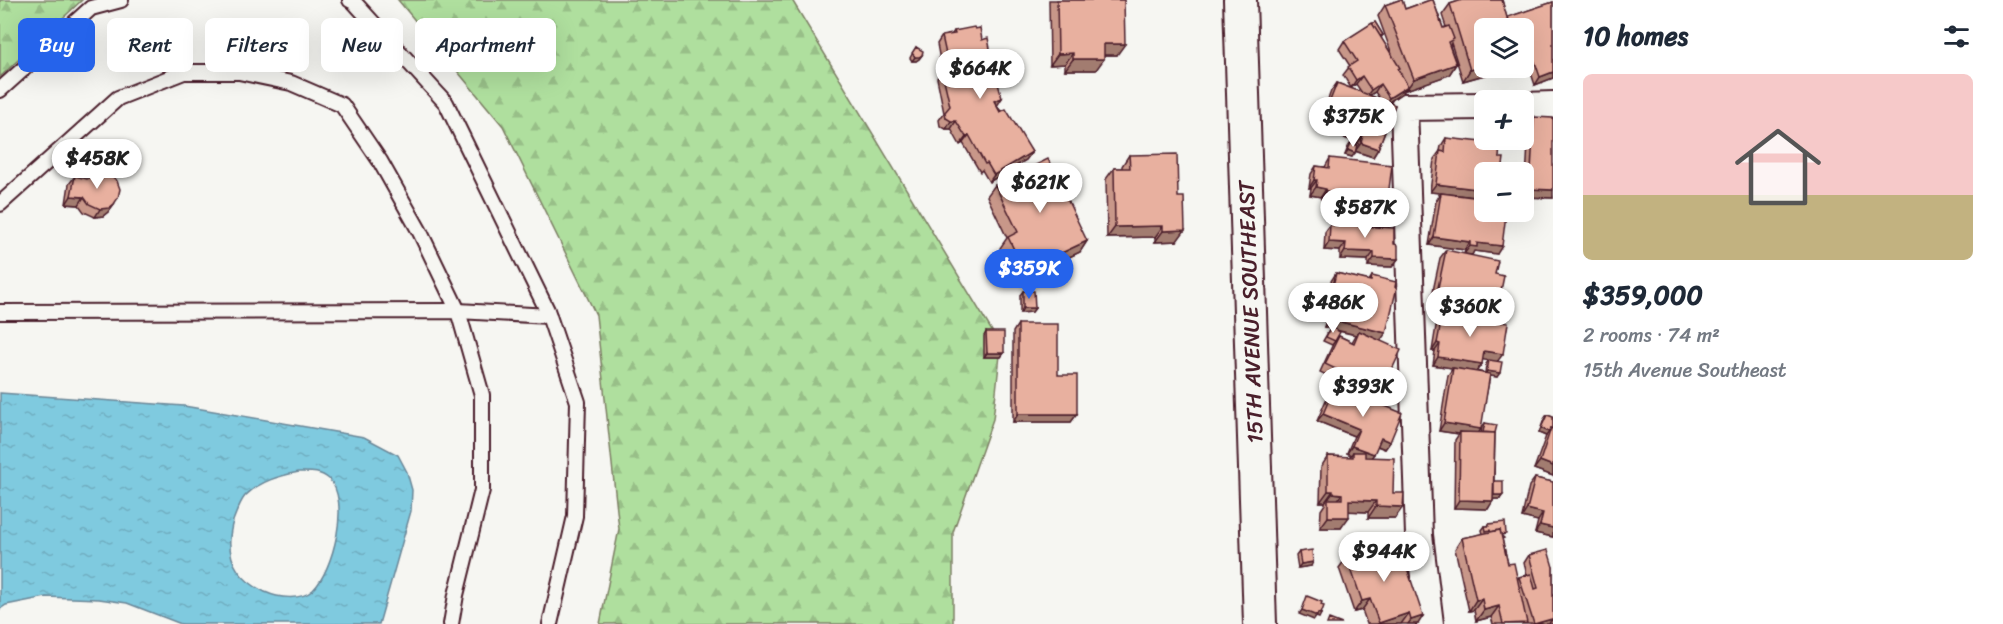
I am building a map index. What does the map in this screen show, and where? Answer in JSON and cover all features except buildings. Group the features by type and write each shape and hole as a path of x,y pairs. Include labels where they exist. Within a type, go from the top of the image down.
{"street":[{"name":"15TH AVENUE SOUTHEAST","path":"1240,0 1260,624"},
{"path":"1534,106 1553,105"},
{"path":"1430,624 1419,535 1404,107 1474,106"}],"lane":[{"path":"0,90 91,8 121,0"},
{"path":"350,0 446,103 549,316 578,402 575,516 550,624"},
{"path":"0,204 118,98 184,72 239,72 291,83 342,105 380,161 420,232 458,311 482,395 482,490 451,624"},
{"path":"0,312 458,311 549,316"}],"green space":[{"path":"0,0 82,0 63,18 18,18 18,60 0,77"},
{"path":"398,0 792,0 1001,346 993,419 953,532 953,624 600,624 619,529 596,315 503,126 458,72 556,72 556,18 415,18 415,20"}],"water":[{"path":"0,393 184,406 364,437 398,455 407,472 412,490 411,511 379,624 181,624 127,603 99,599 46,597 6,605 0,609","holes":["299,472 315,473 329,479 339,503 337,535 327,568 313,590 296,597 276,596 254,586 238,571 231,554 230,533 245,496 257,486 270,480"]}]}
